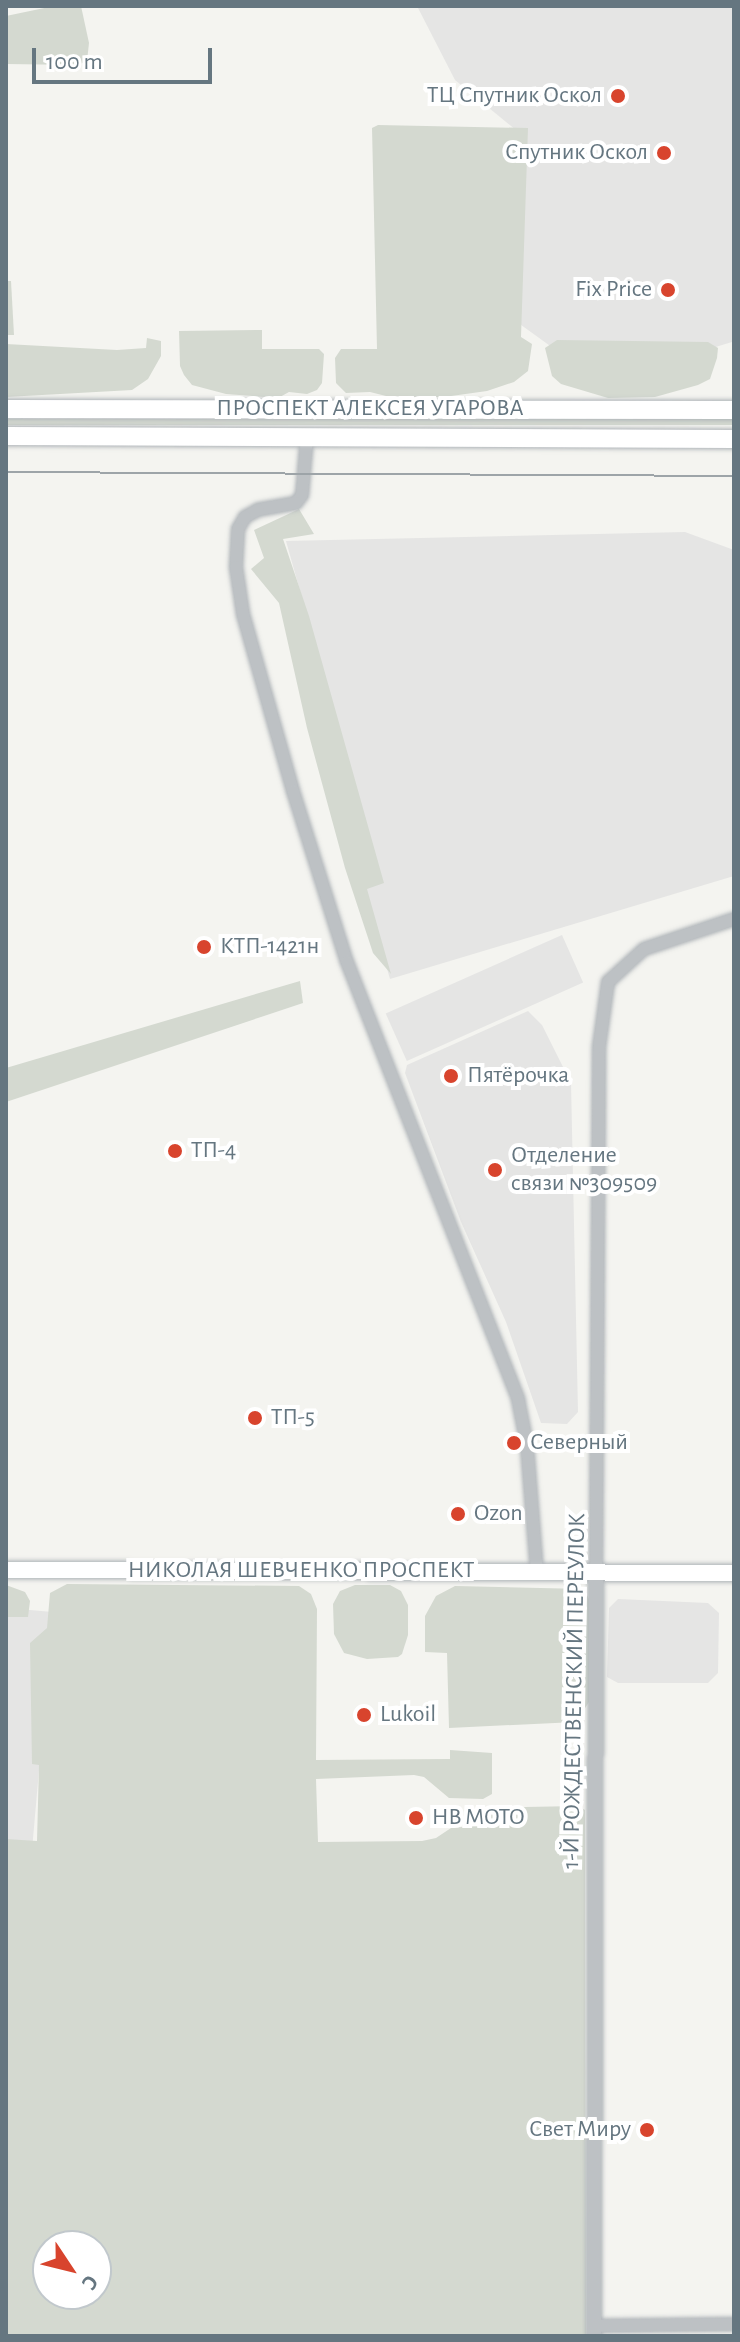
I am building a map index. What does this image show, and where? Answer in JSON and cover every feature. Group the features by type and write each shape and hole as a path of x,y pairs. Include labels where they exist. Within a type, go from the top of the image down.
{"main road":[{"name":"ПРОСПЕКТ АЛЕКСЕЯ УГАРОВА","path":"6,409 734,410"},
{"name":"ПРОСПЕКТ АЛЕКСЕЯ УГАРОВА","path":"6,436 734,439"},
{"name":"НИКОЛАЯ ШЕВЧЕНКО ПРОСПЕКТ","path":"6,1570 734,1573"}],"street":[{"path":"307,437 302,495 296,503 258,510 245,517 238,529 236,567 243,614 297,806 347,962 518,1399 527,1445 537,1572"},
{"name":"1-Й РОЖДЕСТВЕНСКИЙ ПЕРЕУЛОК","path":"594,2331 599,1047 608,982 644,949 734,919"},
{"path":"594,2331 734,2324"}],"shaded area":[{"path":"54,6 81,6 89,43 87,61 78,65 6,64 6,16"},
{"path":"417,6 734,6 732,342 709,349 553,348 517,322 522,135 455,80"},
{"path":"378,125 528,128 521,337 532,344 528,371 514,382 487,391 444,397 346,393 336,383 335,358 341,349 377,349 372,128"},
{"path":"6,281 11,281 14,335 6,335"},
{"path":"262,330 262,349 319,349 324,354 322,383 317,390 307,394 289,392 278,398 226,394 192,385 184,375 180,366 179,331"},
{"path":"147,338 161,341 161,356 148,379 132,390 6,397 6,344 117,350 146,348"},
{"path":"557,340 708,342 718,348 710,379 698,385 655,397 608,398 561,384 552,376 545,348"},
{"path":"6,419 734,419 734,425 6,425"},
{"path":"299,509 314,534 283,539 309,616 384,883 367,889 391,974 373,953 345,868 307,728 279,603 251,569 264,558 254,530"},
{"path":"685,532 734,550 734,876 390,979 363,886 381,879 286,541"},
{"path":"562,935 583,983 407,1061 386,1014"},
{"path":"300,981 303,1003 6,1102 6,1068"},
{"path":"528,1011 542,1025 571,1083 578,1412 567,1424 541,1423 506,1322 461,1222 405,1073 407,1065"},
{"path":"67,1584 299,1586 311,1594 317,1609 316,1760 450,1759 450,1750 492,1753 492,1794 483,1799 449,1798 424,1777 414,1775 316,1779 318,1842 422,1841 436,1838 451,1828 474,1826 474,1812 578,1806 585,1810 586,2336 6,2336 6,1839 37,1841 39,1765 32,1764 30,1643 47,1628 50,1593"},
{"path":"6,1585 25,1592 30,1601 28,1617 6,1617"},
{"path":"355,1585 390,1585 401,1591 408,1605 408,1635 402,1654 398,1657 367,1659 344,1653 334,1634 333,1604 340,1591"},
{"path":"455,1586 584,1589 590,1601 589,1702 576,1722 449,1728 447,1653 425,1652 425,1616 436,1596"},
{"path":"618,1599 708,1603 719,1613 718,1673 708,1683 618,1683 607,1677 609,1608"},
{"path":"6,1608 53,1612 32,1850 6,1848"}],"tram line":[{"path":"6,472 734,476"}],"place":[{"name":"ТЦ Спутник Оскол","path":"618,96"},
{"name":"Спутник Оскол","path":"664,153"},
{"name":"Fix Price","path":"668,290"},
{"name":"КТП-1421н","path":"204,947"},
{"name":"Пятёрочка","path":"451,1076"},
{"name":"ТП-4","path":"175,1151"},
{"name":"Отделение связи №309509","path":"495,1170"},
{"name":"ТП-5","path":"255,1418"},
{"name":"Северный","path":"514,1443"},
{"name":"Ozon","path":"458,1514"},
{"name":"Lukoil","path":"364,1715"},
{"name":"HB MOTO","path":"416,1818"},
{"name":"Свет Миру","path":"647,2130"}]}
